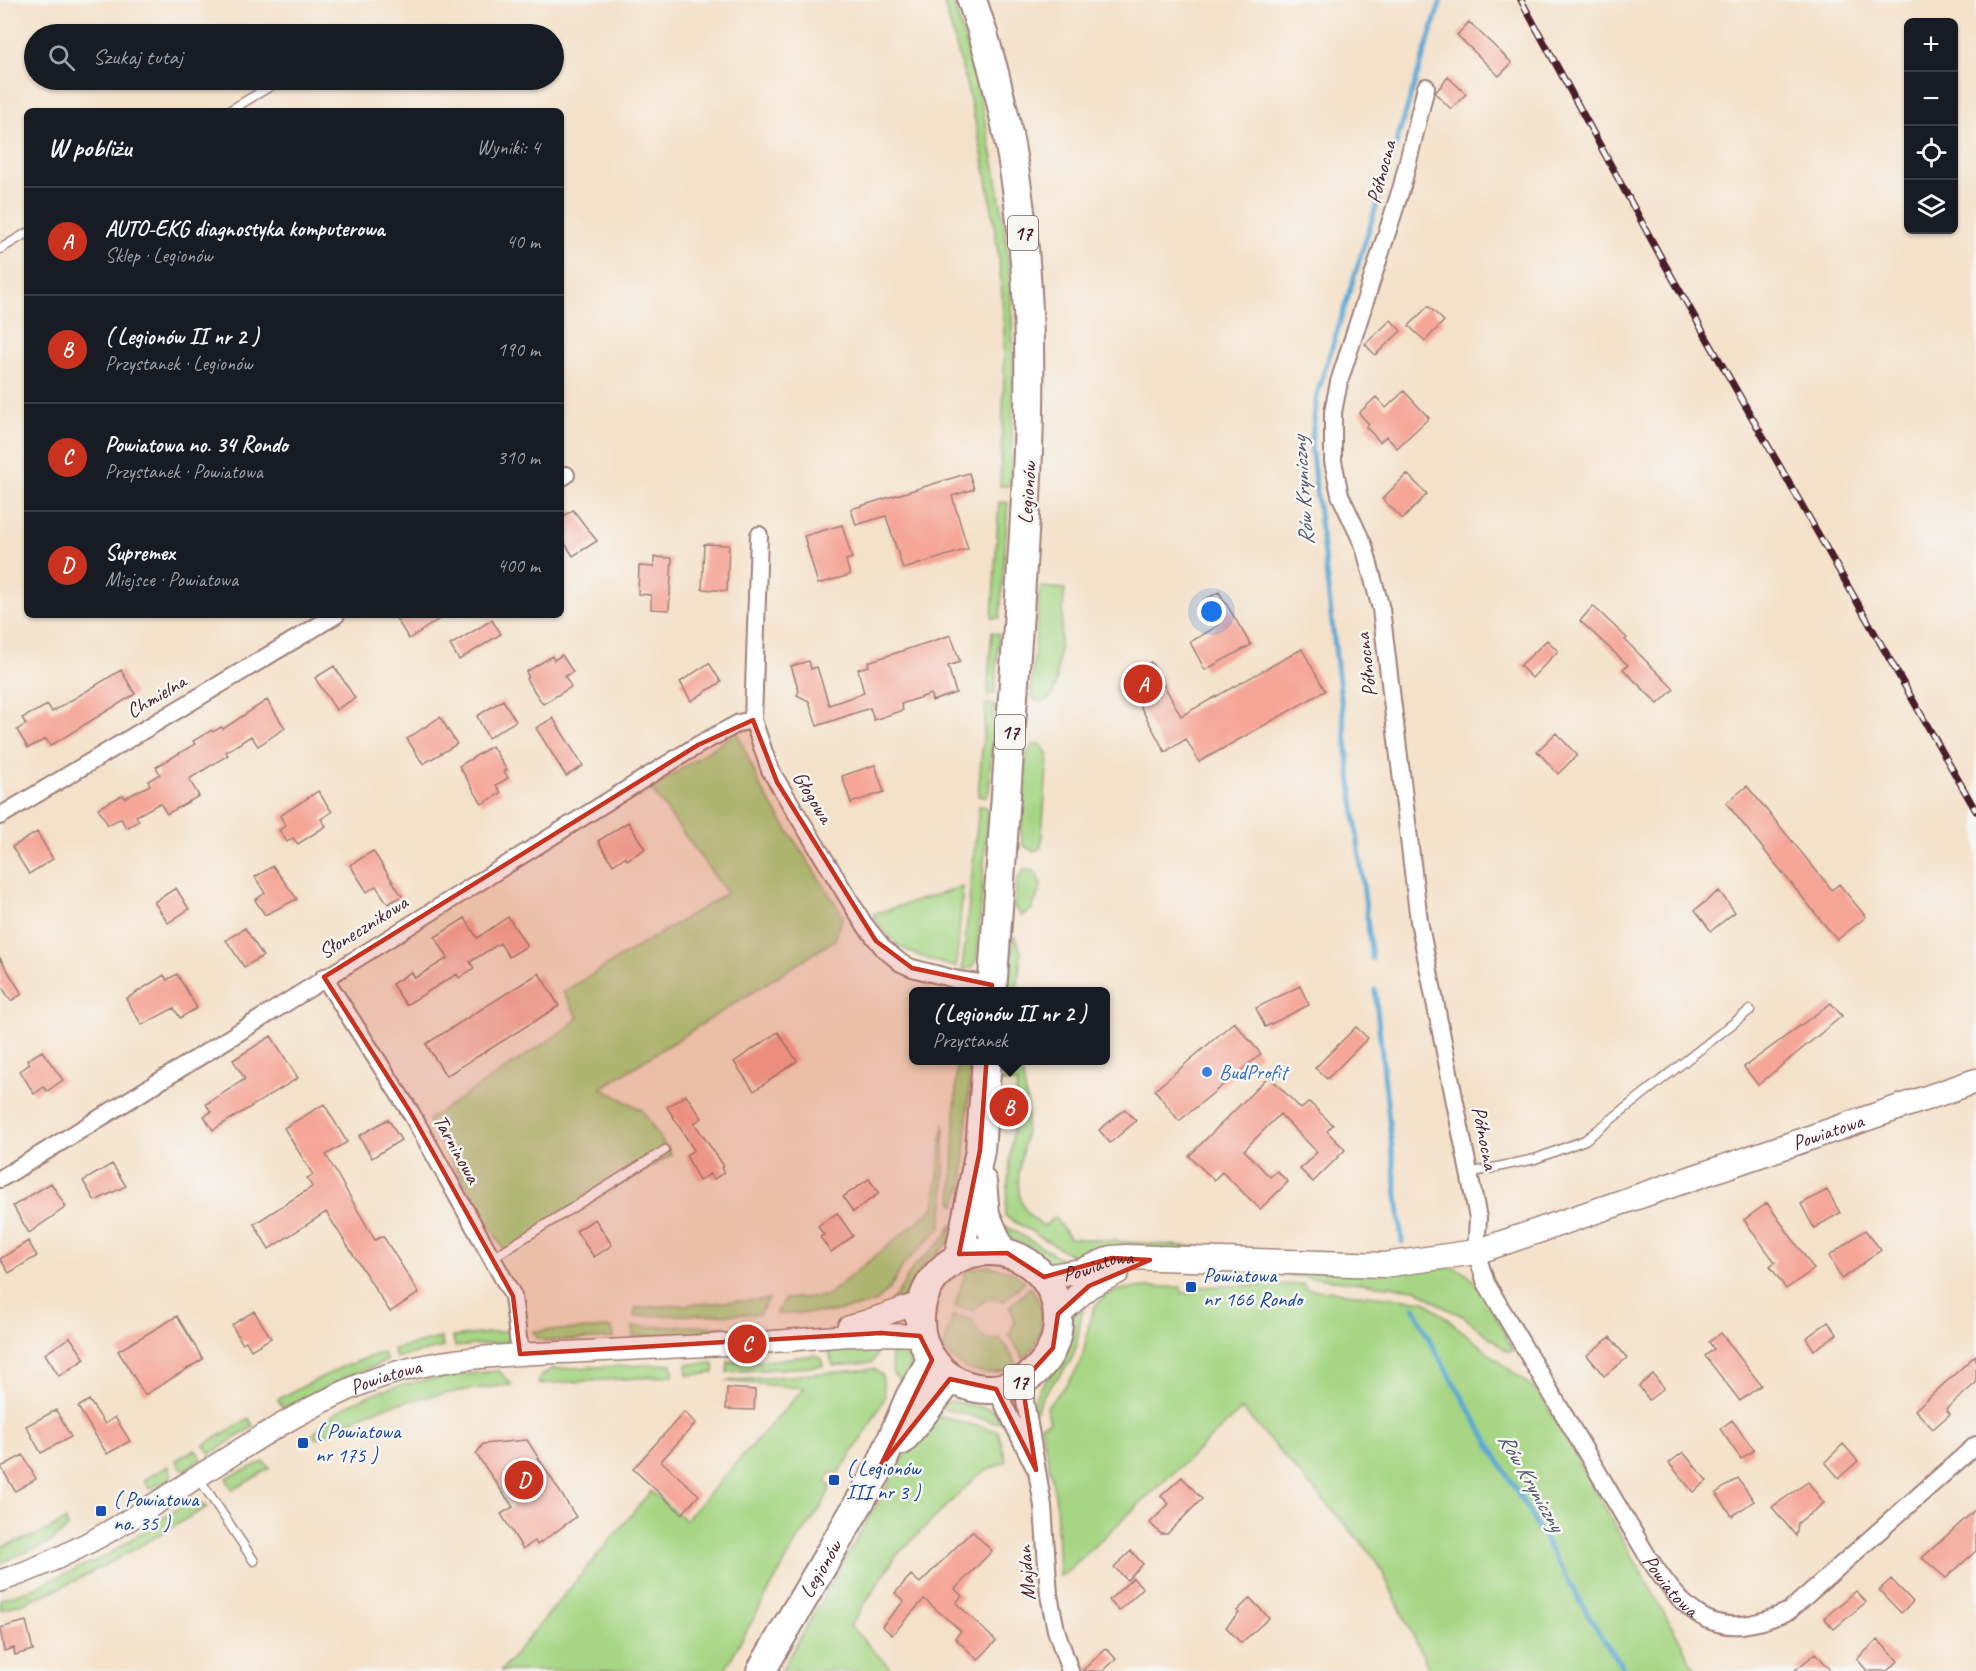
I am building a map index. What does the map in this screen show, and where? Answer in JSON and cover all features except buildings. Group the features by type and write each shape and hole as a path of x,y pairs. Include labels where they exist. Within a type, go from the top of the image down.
{"highway":[{"name":"Legionów","path":"972,0 991,65 1012,159 1026,262 1031,334 1028,472 992,987"},
{"path":"959,1257 980,1150 987,1065"},
{"path":"980,1150 985,1214 1001,1251"},
{"name":"17","path":"983,1250 1001,1251 1025,1260 1044,1277 1054,1295 1058,1314 1053,1348 1041,1365 1026,1378 996,1389 972,1387 935,1358 920,1319 922,1302 935,1275 959,1257 983,1250"},
{"name":"Legionów","path":"761,1671 880,1467 910,1397 935,1358"}],"main road":[{"name":"Powiatowa","path":"1044,1277 1082,1270 1112,1258 1384,1265 1476,1252 1976,1081"},
{"name":"Powiatowa","path":"1058,1314 1089,1286 1112,1274 1150,1260"}],"street":[{"name":"Północna","path":"1426,87 1402,186 1339,382 1333,412 1333,461 1340,495 1364,546 1382,609 1419,921 1478,1218 1476,1252"},
{"name":"Głogowa","path":"759,535 753,720 764,757 777,782 876,941 901,963 912,968 988,987"},
{"name":"Chmielna","path":"0,816 331,618"},
{"name":"Słonecznikowa","path":"0,1179 219,1047 324,977 698,745 739,723 753,720"},
{"name":"Tarninowa","path":"324,977 411,1113 513,1296 520,1354"},
{"name":"Powiatowa","path":"1476,1252 1492,1297 1648,1557 1689,1610 1711,1621 1736,1627 1763,1623 1789,1611 1976,1444"},
{"name":"Powiatowa","path":"820,1336 922,1302"},
{"name":"Powiatowa","path":"0,1581 82,1548 120,1528 197,1477 318,1404 374,1379 445,1362 520,1354 747,1344 820,1336 881,1333 935,1358"},
{"name":"Majdan","path":"1026,1378 1024,1401 1043,1506 1048,1595 1056,1630 1070,1671"},
{"name":"Majdan","path":"996,1389 1036,1470"}],"lane":[{"path":"234,108 264,90"},
{"path":"0,249 24,234"},
{"path":"1469,1173 1535,1159 1584,1140 1750,1010"},
{"path":"492,1258 665,1150"},
{"path":"197,1477 254,1561"}],"highlighted area":[{"path":"753,720 777,782 876,941 912,968 992,985 980,1150 959,1254 1007,1253 1044,1277 1112,1258 1150,1260 1089,1286 1058,1314 1053,1348 1026,1378 1025,1401 1036,1470 996,1389 950,1379 880,1467 932,1360 920,1336 881,1333 520,1354 513,1296 411,1113 324,977 698,745"}],"green space":[{"path":"943,0 953,0 963,35 989,139 1007,245 1013,333 1010,486 1000,486 1004,331 997,247 975,122"},
{"path":"999,502 1008,503 1000,618 992,618"},
{"path":"1040,587 1065,589 1056,684 1052,697 1042,703 1034,700 1031,691"},
{"path":"992,632 999,634 995,693 987,696"},
{"path":"986,704 994,705 989,792 986,797 978,796"},
{"path":"737,732 762,790 843,916 835,940 601,1088 642,1110 671,1155 505,1252 428,1120 566,1029 578,1017 563,992 727,893 651,789"},
{"path":"1041,744 1048,755 1041,848 1034,851 1024,846 1021,835 1027,753 1033,745"},
{"path":"979,806 986,807 988,812 977,957 973,967 962,971"},
{"path":"1025,869 1036,872 1041,886 1032,909 1021,916 1014,907 1017,879"},
{"path":"963,887 956,967 918,955 898,945 881,927 873,914"},
{"path":"1013,937 1016,937 1021,953 1017,987 1008,987"},
{"path":"957,1065 971,1065 963,1183 955,1205 952,1202"},
{"path":"1003,1065 1021,1065 1027,1116 1019,1191 1022,1204 1030,1216 1044,1226 1054,1217 1070,1238 1225,1249 1085,1263 1005,1216 1017,1083 1002,1082"},
{"path":"944,1122 944,1201 941,1227 904,1264 890,1288 875,1303 833,1312 776,1314 785,1299 826,1296 934,1208"},
{"path":"952,1224 949,1243 925,1262 903,1298 885,1308 898,1293 914,1266 944,1239"},
{"path":"1005,1226 1071,1264 1056,1266 1026,1244 1007,1238"},
{"path":"988,1266 1012,1272 1025,1281 1004,1301 987,1300 974,1311 955,1306 966,1270"},
{"path":"1452,1267 1462,1271 1481,1290 1513,1351 1507,1351 1463,1316 1447,1309 1416,1289 1288,1275 1295,1272"},
{"path":"1303,1284 1306,1289 1425,1301 1541,1395 1697,1671 1430,1671 1376,1559 1242,1409 1064,1574 1059,1576 1056,1500 1041,1425 1050,1421 1046,1407 1069,1381 1080,1363 1093,1311 1098,1303 1117,1291 1133,1288 1181,1287 1182,1293 1195,1293 1195,1287"},
{"path":"1031,1287 1039,1306 1041,1324 1036,1343 1024,1359 1009,1335 1015,1322 1010,1306"},
{"path":"769,1299 759,1314 634,1316 636,1308"},
{"path":"1086,1302 1071,1360 1047,1390 1037,1410 1032,1411 1033,1402 1040,1387 1067,1352 1074,1311"},
{"path":"953,1315 973,1320 982,1336 991,1340 1001,1339 1018,1365 1008,1370 987,1373 968,1369 959,1364 943,1349"},
{"path":"726,1326 691,1335 633,1337 633,1327"},
{"path":"612,1328 613,1338 545,1341 537,1338 533,1331"},
{"path":"513,1330 511,1339 505,1342 455,1347 453,1337"},
{"path":"441,1338 443,1347 396,1358 393,1349"},
{"path":"889,1341 903,1348 907,1353 910,1365 906,1386 893,1374"},
{"path":"875,1342 876,1357 871,1363 833,1366 829,1351"},
{"path":"383,1352 387,1361 347,1377 283,1408 278,1399 342,1367"},
{"path":"815,1355 821,1359 823,1366 727,1372 728,1362 777,1360"},
{"path":"714,1363 714,1373 687,1375 687,1364"},
{"path":"672,1364 673,1376 538,1384 541,1376 552,1369"},
{"path":"874,1369 882,1375 885,1397 839,1473 831,1472 826,1483 831,1486 822,1506 797,1541 724,1671 501,1671 651,1491 685,1520 804,1388 726,1381"},
{"path":"499,1371 512,1385 423,1397 370,1412 316,1439 313,1434 337,1412 373,1394 415,1382"},
{"path":"948,1401 991,1409 1002,1421 995,1422 937,1407"},
{"path":"933,1415 998,1431 1006,1461 978,1475 896,1556 850,1626 893,1671 781,1671 922,1425"},
{"path":"249,1418 253,1425 251,1428 210,1454 204,1445"},
{"path":"195,1449 202,1459 186,1469 181,1468 176,1460"},
{"path":"264,1462 270,1468 233,1490 226,1478"},
{"path":"168,1466 170,1479 149,1489 144,1480"},
{"path":"191,1500 207,1507 132,1551 80,1578 0,1610 0,1599 29,1590 108,1555"},
{"path":"66,1520 68,1528 51,1542 0,1563 0,1547 40,1534"}],"waterway":[{"name":"Rów Kryniczny","path":"1372,959 1311,446 1317,395 1441,0"},
{"name":"Rów Kryniczny","path":"1375,990 1402,1242"},
{"name":"Rów Kryniczny","path":"1414,1307 1431,1343 1601,1637 1625,1671"}],"railway":[{"path":"1521,0 1664,263 1976,811"}],"place":[{"name":"AUTO-EKG diagnostyka komputerowa","path":"1143,684"},
{"name":"BudProfit","path":"1207,1072"},
{"name":"( Legionów II nr 2 )","path":"1009,1107"},
{"name":"Powiatowa nr 166 Rondo","path":"1191,1287"},
{"name":"Powiatowa no. 34 Rondo","path":"747,1344"},
{"name":"( Powiatowa nr 175 )","path":"303,1443"},
{"name":"Supremex","path":"524,1480"},
{"name":"( Legionów III nr 3 )","path":"834,1480"},
{"name":"( Powiatowa no. 35 )","path":"101,1511"}]}
